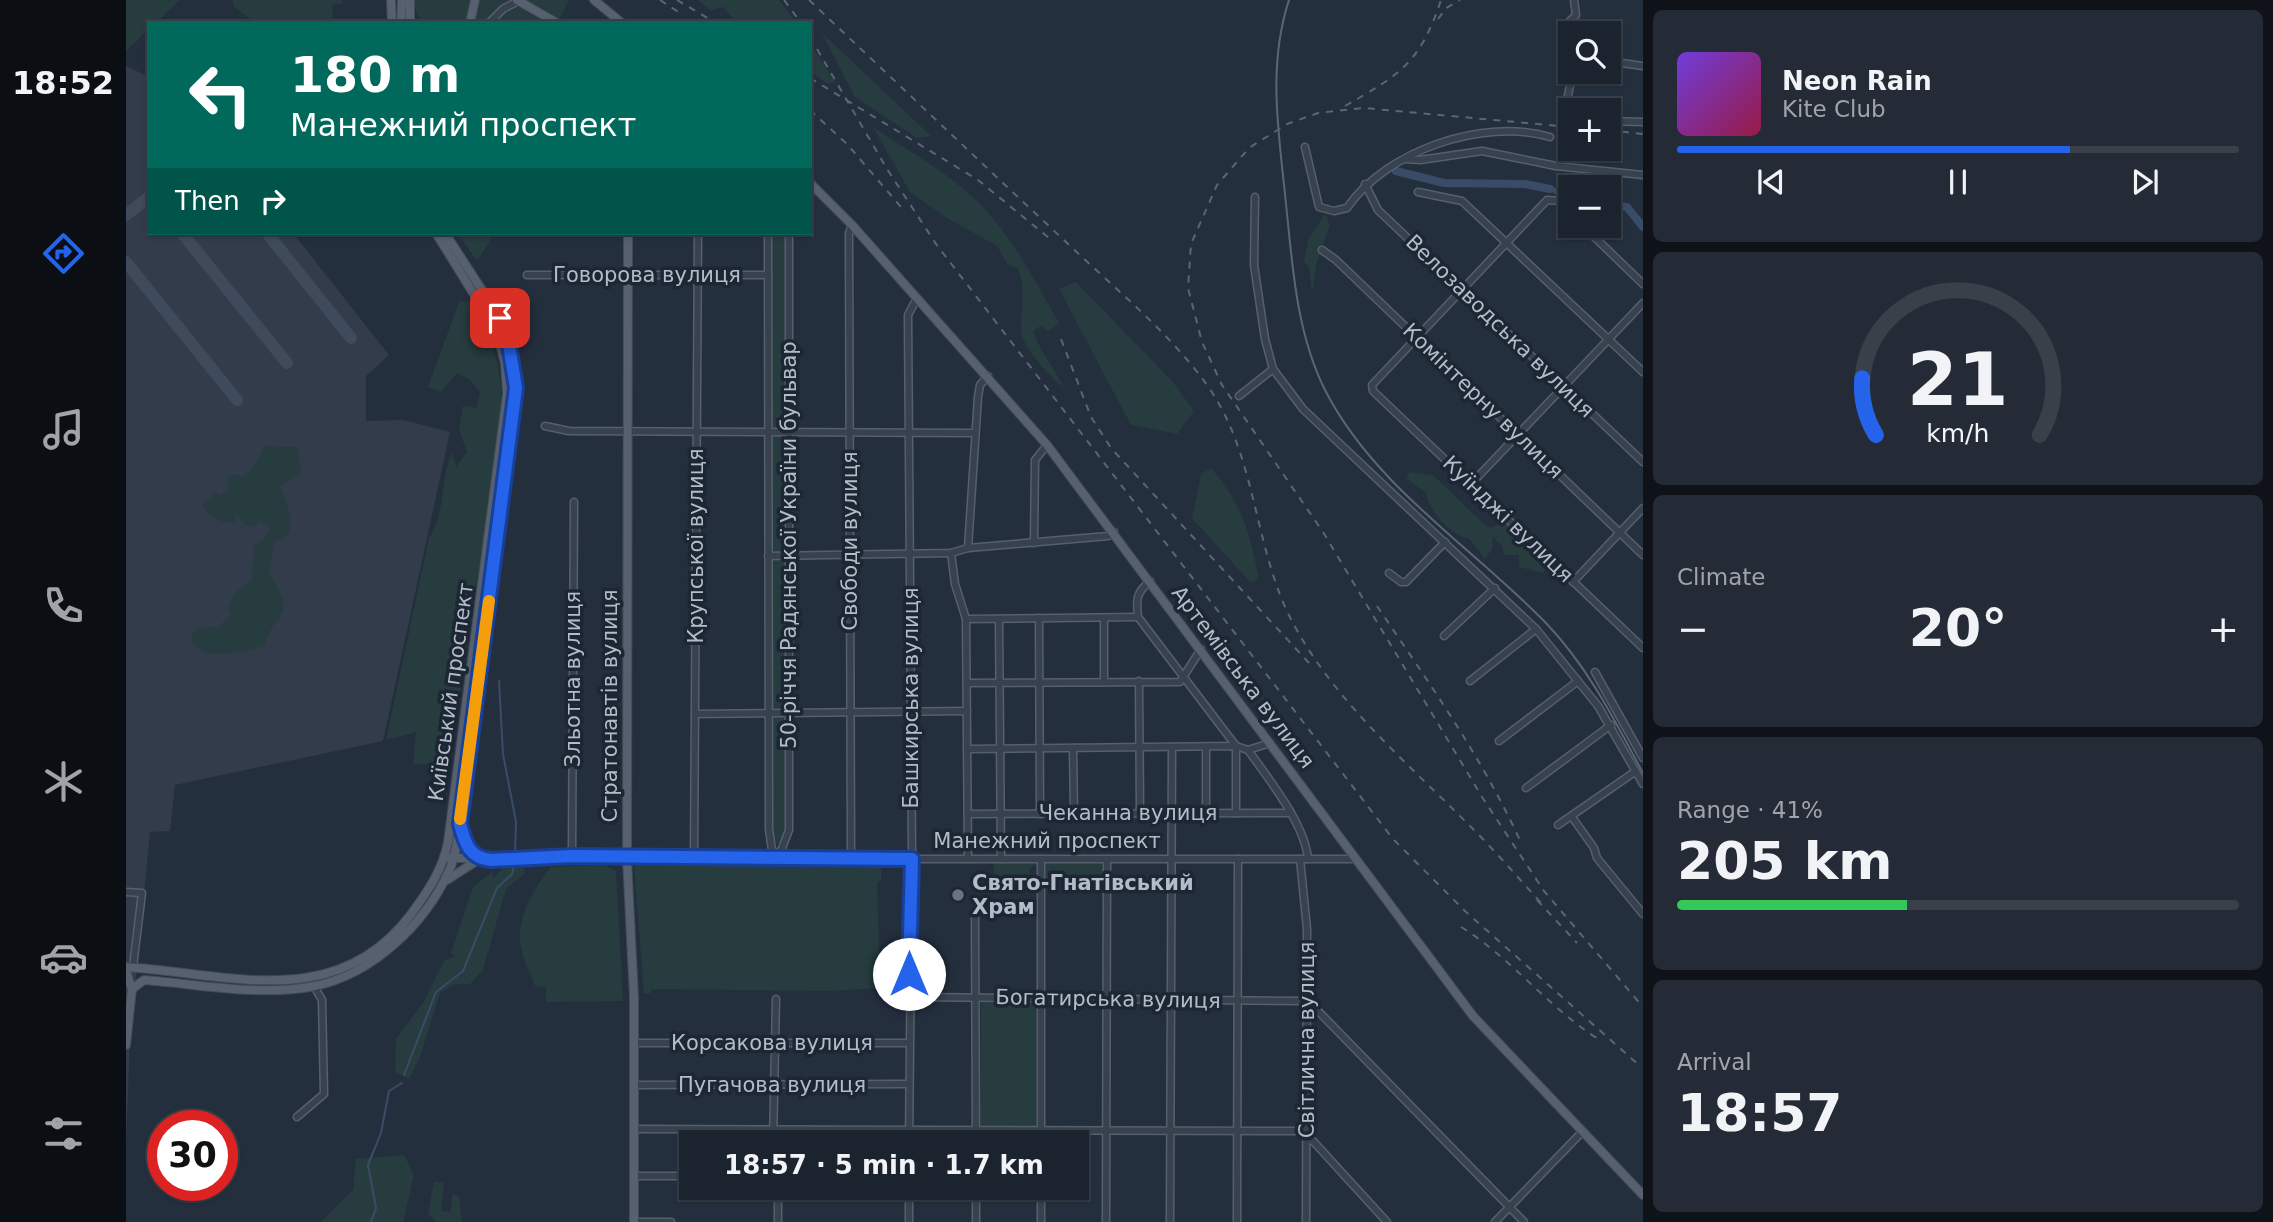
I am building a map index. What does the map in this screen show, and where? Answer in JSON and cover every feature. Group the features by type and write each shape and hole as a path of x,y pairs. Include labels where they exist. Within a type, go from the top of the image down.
{"main road":[{"path":"391,0 392,21"},
{"path":"401,21 402,0"},
{"path":"470,21 475,0"},
{"path":"517,0 554,21"},
{"path":"594,0 613,18"},
{"path":"410,4 418,21"},
{"name":"Артемівська вулиця","path":"812,185 918,298 1047,445 1473,1016 1643,1195"},
{"name":"Київський проспект","path":"128,968 265,982 314,978 357,962 418,913 442,884 460,824 516,388 505,330 470,270 456,258 438,235"},
{"name":"Київський проспект","path":"132,989 144,980 264,989 314,986 363,967 406,933 449,858 508,394 505,363 496,330 464,277 446,235"},
{"name":"Стратонавтів вулиця","path":"628,235 627,859 635,1043 635,1222"},
{"path":"464,277 470,270"},
{"path":"442,884 480,859 465,846 460,824"},
{"name":"Манежний проспект","path":"449,858 572,856 627,859"},
{"path":"126,1045 132,989 128,968"}],"street":[{"path":"491,21 517,0"},
{"path":"1570,21 1576,15 1574,0"},
{"path":"1621,63 1643,66"},
{"path":"1621,121 1643,122"},
{"path":"1305,147 1319,207 1334,211 1347,208 1366,184 1387,167 1417,151 1505,129 1525,130 1550,137"},
{"path":"1406,159 1482,151 1556,166 1643,175"},
{"name":"Велозаводська вулиця","path":"1366,184 1378,210 1643,462"},
{"path":"1418,192 1462,201 1643,372"},
{"path":"1255,197 1255,285 1273,369 1303,409 1495,588 1535,629 1611,725 1643,784"},
{"path":"1418,338 1547,200 1558,201"},
{"name":"Свободи вулиця","path":"851,859 849,233 852,225"},
{"name":"Крупської вулиця","path":"694,859 698,235"},
{"name":"50-річчя Радянської України бульвар","path":"768,235 769,829 772,850 776,857 789,830 789,235"},
{"path":"1595,238 1643,284"},
{"name":"Комінтерну вулиця","path":"1322,250 1418,338 1643,555"},
{"name":"Говорова вулиця","path":"527,275 768,275"},
{"name":"Башкирська вулиця","path":"909,1130 912,859 908,315 918,298"},
{"path":"1472,484 1643,303"},
{"name":"Куїнджі вулиця","path":"1418,338 1372,385 1373,391 1643,648"},
{"path":"1239,396 1273,369"},
{"path":"968,548 974,433 980,385 988,376"},
{"path":"545,426 569,432 974,433"},
{"path":"1034,543 1035,460 1047,445"},
{"name":"Зльотна вулиця","path":"572,856 574,502"},
{"path":"1573,582 1643,508"},
{"path":"768,556 951,553 968,548 1108,536 1114,532"},
{"path":"1389,573 1406,583 1445,542"},
{"path":"951,553 955,584 966,619 968,859"},
{"name":"Артемівська вулиця","path":"1138,617 1136,598 1139,591 1150,581"},
{"path":"1444,636 1495,588"},
{"path":"966,619 1138,617 1236,746 1237,813"},
{"path":"1039,618 1040,814"},
{"path":"1104,618 1104,682"},
{"path":"999,619 1001,859"},
{"path":"1470,681 1535,629"},
{"path":"967,683 1180,682 1201,649"},
{"path":"1595,672 1643,758"},
{"path":"1139,681 1140,813"},
{"path":"1499,741 1578,681"},
{"path":"695,714 967,711"},
{"path":"1526,788 1611,725"},
{"path":"1248,750 1270,743"},
{"path":"967,749 1236,746"},
{"name":"Артемівська вулиця","path":"1236,746 1248,750 1289,813 1307,848 1304,859"},
{"path":"1170,1222 1172,747"},
{"path":"1206,747 1206,813"},
{"path":"1073,748 1074,814"},
{"path":"1558,825 1636,771"},
{"name":"Чеканна вулиця","path":"968,814 1289,813"},
{"path":"1572,817 1594,848 1597,859 1643,915"},
{"name":"Манежний проспект","path":"627,859 1356,859"},
{"path":"1041,859 1041,1130"},
{"path":"1106,1222 1107,859"},
{"path":"1237,1222 1238,859"},
{"name":"Світлична вулиця","path":"1304,859 1307,929 1306,1222"},
{"path":"126,891 142,893 128,968"},
{"path":"975,917 976,1130"},
{"path":"298,1116 324,1094 322,1000 314,986"},
{"name":"Богатирська вулиця","path":"909,998 1307,1004"},
{"path":"774,1129 776,999"},
{"path":"1307,1004 1319,1012 1524,1222"},
{"name":"Корсакова вулиця","path":"635,1043 909,1043"},
{"name":"Пугачова вулиця","path":"635,1085 909,1084"},
{"path":"635,1129 909,1130"},
{"path":"1089,1130 1237,1131 1306,1135 1387,1222"},
{"path":"1495,1222 1510,1207 1512,1201 1582,1132"},
{"path":"635,1176 679,1176"},
{"path":"778,1200 778,1222"},
{"path":"909,1200 909,1222"},
{"path":"976,1200 976,1222"},
{"path":"1041,1200 1041,1222"},
{"path":"635,1222 671,1222"}],"shaded area":[{"path":"126,66 147,76 147,235 295,235 389,355 366,376 366,421 403,420 450,432 383,741 175,785 170,831 150,832 130,1038 126,1145"}],"green space":[{"path":"126,0 180,0 158,21 147,21 147,31 126,51"},
{"path":"233,0 342,0 343,3 332,5 333,21 253,21 233,6"},
{"path":"414,0 472,0 467,21 422,21 416,13"},
{"path":"478,0 510,0 488,21 473,21"},
{"path":"527,0 569,0 560,19"},
{"path":"698,0 779,0 795,21 735,21 723,7 710,10"},
{"path":"518,6 543,21 496,21 504,12"},
{"path":"822,33 931,136 917,138 855,97"},
{"path":"812,46 835,82 828,84 812,73"},
{"path":"873,127 957,184 994,219 1024,262 1059,323 1048,332 1041,326 1033,331 1064,389 1037,361 1022,336 1023,291 1018,268 1008,265 997,246 947,218 910,192"},
{"path":"1325,214 1330,225 1316,265 1312,293 1309,267 1304,261 1308,240"},
{"path":"458,235 491,235 477,261"},
{"path":"770,235 788,235 786,829 777,846 770,829"},
{"path":"1076,282 1172,381 1194,411 1177,434 1131,425 1059,289"},
{"path":"474,301 493,344 501,387 502,419 449,764 413,764 416,732 386,740 429,538 441,507 448,462 452,452 456,467 467,452 459,430 463,406 477,408 480,392 469,379 457,373 441,392 428,387 459,302"},
{"path":"265,446 297,447 301,472 280,487 290,513 290,533 274,542 269,575 283,599 282,614 264,646 227,654 208,652 193,644 191,635 199,628 218,627 231,615 228,608 234,594 252,580 254,546 266,537 270,529 259,521 253,527 247,526 236,514 234,523 219,520 211,517 203,505 216,492 219,496 228,490 229,480 234,474 242,477 250,471"},
{"path":"1211,468 1238,507 1248,532 1259,578 1251,583 1192,518 1201,474"},
{"path":"1410,472 1434,476 1491,528 1507,520 1547,566 1543,573 1519,567 1519,555 1504,555 1502,546 1493,537 1492,549 1485,559 1469,538 1455,533 1442,522 1431,507 1426,493 1406,478"},
{"path":"994,861 1037,863 1029,870 1029,878 994,881"},
{"path":"1047,861 1101,861 1104,881 1043,880 1043,864"},
{"path":"873,863 881,867 881,881 877,881 880,988 828,991 651,989 651,993 644,993 634,867 640,864"},
{"path":"604,865 616,871 623,1001 546,1002 546,987 535,986 521,946 521,924 527,906 551,867"},
{"path":"524,867 525,873 506,889 483,970 470,984 455,984 440,993 419,1060 409,1079 395,1072 396,1039 423,1003 444,961 456,956 451,953 473,887 492,872 494,878 503,868"},
{"path":"981,1003 1036,1003 1036,1127 981,1127"},
{"path":"404,1155 414,1175 403,1222 321,1222 353,1190 356,1159"},
{"path":"434,1182 444,1183 441,1211 450,1212 453,1194 459,1197 462,1222 437,1222 428,1214"}],"waterway":[{"path":"1396,171 1444,183 1525,184 1550,189"},
{"path":"1621,206 1627,207 1643,227"},
{"path":"499,681 503,754 516,822 515,854"},
{"path":"404,1075 436,992 463,971 497,888 512,874 515,862"},
{"path":"371,1222 376,1208 368,1165 381,1133 389,1091 402,1083"}],"taxiway":[{"path":"126,215 147,199"},
{"path":"184,235 287,363"},
{"path":"269,235 351,338"},
{"path":"126,262 237,400"}],"tram line":[{"path":"1289,0 1277,72 1280,145 1296,294 1307,343 1325,390 1346,424 1397,486 1517,595 1561,640 1599,694 1643,773"}],"railway":[{"path":"660,0 683,15"},
{"path":"677,0 713,21"},
{"path":"784,0 800,21"},
{"path":"809,0 1139,310 1192,365 1224,413 1246,472 1270,566 1294,625 1312,654 1332,682 1377,734 1483,839 1543,905"},
{"path":"1345,106 1381,85 1406,65 1425,39 1441,0"},
{"path":"1438,19 1446,8 1460,0"},
{"path":"812,40 887,169 936,244 1393,839 1466,912 1640,1066"},
{"path":"812,79 978,180 1049,238"},
{"path":"1558,126 1364,108 1318,113 1287,124 1249,148 1217,185 1191,244 1188,288 1202,342 1222,385 1323,532 1482,797 1544,891 1643,1007"},
{"path":"812,112 847,144 901,207"},
{"path":"1621,131 1643,134"},
{"path":"1061,339 1091,417 1111,448 1309,663"},
{"path":"1377,606 1473,752 1522,845"},
{"path":"1537,900 1577,943"},
{"path":"1461,927 1497,954 1564,1014 1600,1040"}],"slow traffic":[{"path":"460,819 489,601"}],"place":[{"name":"Свято-Гнатівський Храм","path":"958,895"}],"route":[{"path":"500,318 513,361 516,388 514,420 460,824 465,846 480,859 491,860 572,856 634,859 912,859 909,882 909,974"}]}
